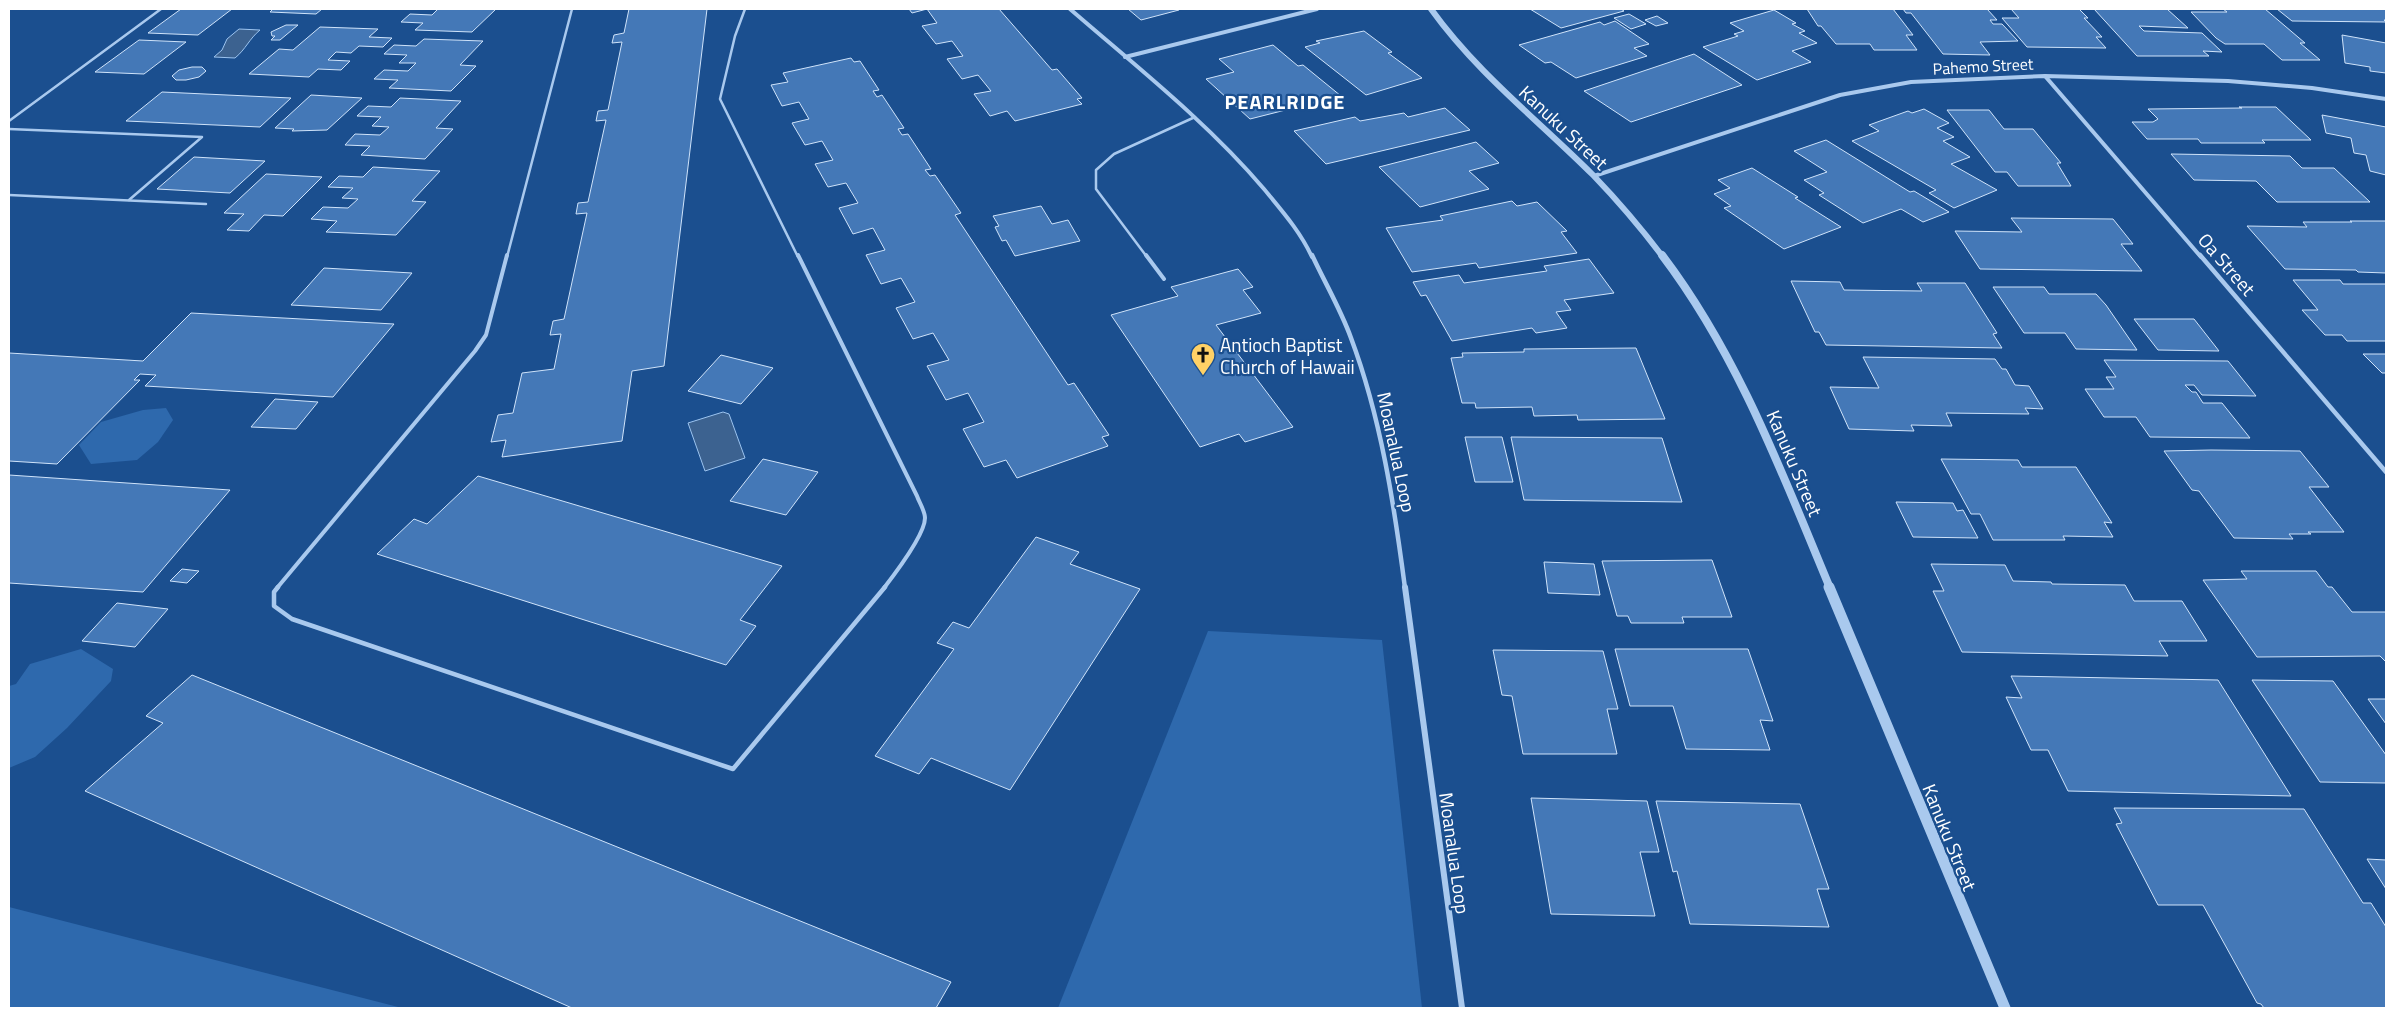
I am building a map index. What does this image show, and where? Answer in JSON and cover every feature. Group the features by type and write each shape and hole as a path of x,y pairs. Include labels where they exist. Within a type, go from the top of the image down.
{"street":[{"name":"Moanalua Loop","path":"1070,9 1195,117 1237,157 1303,237 1351,337 1372,400 1395,514 1444,888 1462,1008"},
{"path":"1125,57 1317,9"},
{"name":"Kanuku Street","path":"1431,9 1458,46 1492,82 1594,176 1648,236 1678,275 1716,334 1762,426 2005,1008"},
{"name":"Pahemo Street","path":"1594,176 1858,90 1902,83 1971,78 2045,76 2252,82 2312,88 2386,99"},
{"name":"Oa Street","path":"2045,76 2386,472"}],"lane":[{"path":"9,121 161,9"},
{"path":"572,9 486,335 475,351 274,592 274,606 292,619 734,769 898,571 921,532 925,518 917,496 720,99 735,36 745,9"},
{"path":"1164,278 1096,190 1096,170 1114,154 1195,117"},
{"path":"9,129 202,137 129,200"},
{"path":"9,195 206,204"}],"shaded area":[{"path":"239,29 260,30 235,58 214,57 222,50 227,39"},
{"path":"166,408 173,420 158,442 137,460 91,464 79,445 101,422 143,410"},
{"path":"723,412 729,414 745,458 705,471 688,423"},
{"path":"1208,631 1382,640 1422,1008 1058,1008"},
{"path":"81,649 113,669 111,681 67,728 35,757 9,768 9,686 16,684 30,664"},
{"path":"9,907 402,1008 9,1008"}],"building":[{"path":"181,9 232,9 198,35 148,33"},
{"path":"273,9 322,9 316,14 270,12"},
{"path":"438,9 496,9 472,32 415,30 423,23 401,22 410,14 432,15"},
{"path":"629,9 707,9 664,366 632,371 622,441 502,457 506,440 491,442 498,415 513,413 522,373 554,369 561,334 550,335 553,321 564,319 587,213 576,214 578,203 588,202 606,120 596,121 598,111 608,110 622,42 612,43 614,35 624,33"},
{"path":"909,9 927,9 912,13"},
{"path":"927,9 999,9 1052,70 1057,69 1082,98 1077,99 1082,104 1015,121 1007,111 990,116 974,94 991,91 978,75 962,79 947,59 963,56 952,41 936,44 922,26 937,23"},
{"path":"1128,9 1178,9 1179,10 1141,20"},
{"path":"1530,9 1621,9 1624,11 1561,28"},
{"path":"1807,9 1893,9 1913,35 1906,35 1917,50 1874,50 1870,44 1836,44 1821,26 1818,26"},
{"path":"1903,9 1987,9 1997,20 1990,20 1993,24 2002,24 2018,41 1980,42 1990,55 1943,54 1911,13 1906,13"},
{"path":"2011,9 2079,9 2088,18 2084,18 2102,37 2096,37 2106,48 2027,47 2002,18 2019,18"},
{"path":"2094,9 2167,9 2188,28 2139,26 2144,31 2202,33 2222,52 2203,51 2209,56 2137,56"},
{"path":"2223,9 2265,9 2305,43 2300,43 2320,60 2282,60 2264,44 2225,44 2216,38 2191,12 2227,12"},
{"path":"2277,9 2386,9 2386,20 2384,20 2386,22 2292,21"},
{"path":"1774,10 1796,23 1792,24 1805,31 1799,33 1817,43 1792,51 1811,62 1757,80 1703,47 1738,36 1734,34 1744,31 1730,23"},
{"path":"1629,14 1646,24 1631,29 1614,18"},
{"path":"1657,16 1668,23 1656,26 1645,20"},
{"path":"1615,21 1649,44 1634,48 1647,56 1576,78 1551,62 1545,63 1519,45 1600,22 1604,25"},
{"path":"286,25 298,25 280,40 271,40 275,36 272,36 271,32"},
{"path":"320,27 378,29 369,37 392,38 383,47 359,46 351,53 336,52 328,60 350,61 341,70 318,69 309,77 249,74 279,49 293,50"},
{"path":"1364,31 1392,52 1388,53 1422,78 1366,95 1305,47 1320,43 1316,41"},
{"path":"2342,35 2386,43 2386,73 2370,71 2370,67 2345,63"},
{"path":"424,39 483,41 460,65 476,66 451,91 389,88 398,80 374,79 384,70 408,71 416,63 399,63 407,55 384,54 394,45 416,46"},
{"path":"139,40 186,42 144,74 95,72"},
{"path":"1273,45 1298,66 1303,65 1341,96 1250,119 1206,79 1234,72 1219,59"},
{"path":"1694,54 1742,85 1631,122 1584,91"},
{"path":"851,58 854,62 860,61 879,90 873,91 877,97 882,95 904,128 898,129 902,135 908,134 931,169 925,170 930,176 935,175 961,213 955,215 1068,385 1074,383 1109,435 1102,437 1108,446 1017,478 1006,460 984,467 963,429 984,422 968,393 946,400 927,366 949,360 933,333 913,339 896,308 915,302 901,278 881,284 866,255 885,250 873,228 853,234 839,208 858,203 846,183 828,187 815,164 833,160 822,141 805,145 792,123 809,119 799,102 782,106 771,85 788,82 783,73"},
{"path":"202,67 206,71 199,77 186,80 176,80 172,76 179,70"},
{"path":"162,92 291,98 260,127 126,121"},
{"path":"311,95 362,98 327,130 292,131 294,129 275,128"},
{"path":"400,98 461,101 436,128 453,129 425,159 361,155 370,146 345,145 355,134 380,135 389,127 372,126 381,117 357,116 368,106 391,107"},
{"path":"2239,107 2276,107 2311,140 2262,140 2265,143 2201,143 2198,139 2147,139 2132,122 2153,122 2158,119 2148,109 2242,108"},
{"path":"1445,108 1470,130 1326,164 1294,131 1355,117 1360,121 1404,113 1408,117"},
{"path":"1924,109 1949,123 1937,128 1954,137 1943,141 1970,157 1951,164 1997,190 1954,208 1929,193 1936,190 1852,141 1879,131 1869,125 1908,111 1912,113"},
{"path":"1947,110 1989,110 2004,129 2033,129 2061,163 2057,163 2071,186 2018,186 2007,172 1995,172"},
{"path":"2322,115 2386,127 2386,175 2370,171 2366,155 2354,153 2351,138 2326,133"},
{"path":"1826,140 1910,192 1914,191 1949,212 1923,222 1901,209 1863,223 1819,195 1824,193 1804,180 1827,172 1794,151"},
{"path":"1476,142 1499,163 1469,171 1489,189 1420,207 1379,167"},
{"path":"2171,154 2290,156 2302,168 2334,168 2370,202 2277,202 2256,181 2194,180"},
{"path":"194,157 265,161 230,193 157,189"},
{"path":"373,167 440,171 412,201 426,202 396,235 326,232 337,221 311,219 323,207 348,208 358,199 342,198 353,188 328,187 339,176 363,177"},
{"path":"1752,168 1841,227 1784,249 1724,208 1731,206 1714,194 1730,188 1718,180"},
{"path":"266,174 322,177 283,216 264,215 249,231 227,230 244,214 224,213"},
{"path":"1512,201 1517,206 1537,202 1567,231 1561,232 1577,253 1479,268 1476,263 1412,272 1386,228 1443,220 1440,216"},
{"path":"1041,206 1052,224 1068,220 1080,241 1015,256 1006,240 1002,241 995,227 999,226 993,216"},
{"path":"2011,218 2113,219 2133,244 2121,244 2142,271 1980,269 1955,231 2022,232"},
{"path":"2350,221 2386,221 2386,273 2358,272 2356,270 2285,269 2247,226 2307,227 2303,222 2352,222"},
{"path":"1589,259 1614,293 1564,300 1571,310 1556,312 1567,328 1536,333 1532,328 1452,341 1426,295 1421,296 1413,282 1459,275 1464,283 1547,271 1544,266"},
{"path":"324,268 412,273 381,310 291,305"},
{"name":"Antioch Baptist Church of Hawaii","path":"1238,269 1253,287 1243,290 1261,313 1216,325 1293,427 1245,442 1239,434 1200,447 1111,315 1178,296 1171,287"},
{"path":"2293,280 2340,280 2343,284 2386,284 2386,341 2347,341 2342,335 2325,335 2302,310 2318,310"},
{"path":"1791,281 1840,282 1844,290 1922,291 1917,283 1965,283 1997,333 1993,334 2002,348 1826,345 1819,332 1815,332"},
{"path":"1993,287 2044,287 2049,294 2096,294 2106,305 2137,350 2076,349 2065,333 2024,333"},
{"path":"191,313 394,324 333,397 145,386 156,375 140,374 134,380 140,380 57,464 9,461 9,353 143,361"},
{"path":"2134,319 2194,319 2219,351 2158,350"},
{"path":"1636,348 1665,419 1578,420 1577,415 1534,416 1532,407 1476,408 1475,403 1462,403 1451,358 1463,357 1462,353 1524,352 1524,349"},
{"path":"2363,354 2386,354 2386,373 2382,373"},
{"path":"721,355 773,368 741,404 688,391"},
{"path":"1863,357 1995,359 2002,369 2006,369 2015,385 2029,386 2043,409 2025,408 2029,414 1946,413 1952,426 1911,425 1914,431 1849,429 1830,387 1879,388"},
{"path":"2104,360 2228,361 2256,396 2202,395 2194,385 2185,385 2192,392 2196,392 2203,403 2222,403 2250,438 2150,437 2136,417 2104,417 2085,389 2114,389 2106,377 2116,377"},
{"path":"275,399 318,402 296,429 251,427"},
{"path":"1465,437 1502,437 1513,482 1475,482"},
{"path":"1511,437 1662,438 1682,502 1524,500"},
{"path":"2164,451 2300,451 2329,487 2309,487 2344,532 2289,534 2293,539 2234,538 2199,491 2192,490"},
{"path":"763,459 818,472 786,515 730,501"},
{"path":"1941,459 2018,460 2022,467 2076,467 2112,523 2104,522 2113,537 2063,536 2065,540 1993,540 1980,514 1971,514"},
{"path":"9,475 230,490 143,592 9,583"},
{"path":"478,476 782,566 740,620 756,626 726,665 377,554 414,519 427,524"},
{"path":"1896,502 1953,503 1957,511 1963,510 1978,538 1913,537"},
{"path":"1036,537 1079,552 1070,564 1140,589 1010,790 931,758 919,774 875,756 954,649 937,643 953,622 969,628"},
{"path":"1712,560 1732,617 1682,617 1684,623 1631,623 1628,616 1617,616 1602,561"},
{"path":"1544,562 1594,564 1600,595 1548,593"},
{"path":"1931,564 2005,565 2013,581 2051,582 2052,584 2125,585 2134,601 2182,601 2207,641 2159,641 2168,656 1962,652 1933,591 1944,591"},
{"path":"182,569 199,571 187,583 170,581"},
{"path":"2241,571 2316,571 2328,587 2332,587 2352,612 2386,612 2386,662 2380,656 2257,657 2203,580 2247,579"},
{"path":"117,603 168,609 135,647 82,641"},
{"path":"1615,649 1748,649 1773,721 1760,720 1770,750 1686,749 1673,706 1630,706"},
{"path":"1493,650 1603,651 1618,709 1607,709 1617,754 1523,754 1512,696 1502,695"},
{"path":"192,675 951,982 936,1008 572,1008 85,791 163,723 146,716"},
{"path":"2011,676 2218,680 2291,796 2068,791 2048,750 2031,750 2006,697 2022,698"},
{"path":"2252,680 2333,681 2386,755 2386,783 2320,782"},
{"path":"2368,699 2386,699 2386,724"},
{"path":"1531,798 1647,801 1659,852 1640,852 1655,916 1551,914"},
{"path":"1656,801 1800,804 1829,889 1817,889 1829,927 1690,924 1677,871 1673,872"},
{"path":"2114,808 2304,809 2363,903 2371,903 2386,927 2386,1008 2264,1008 2261,1004 2257,1003 2203,905 2158,905 2116,824 2122,823"},
{"path":"2367,859 2386,860 2386,889"}],"place":[{"name":"Antioch Baptist Church of Hawaii","path":"1203,376"}],"district":[{"name":"PEARLRIDGE","path":"1285,101"}]}
